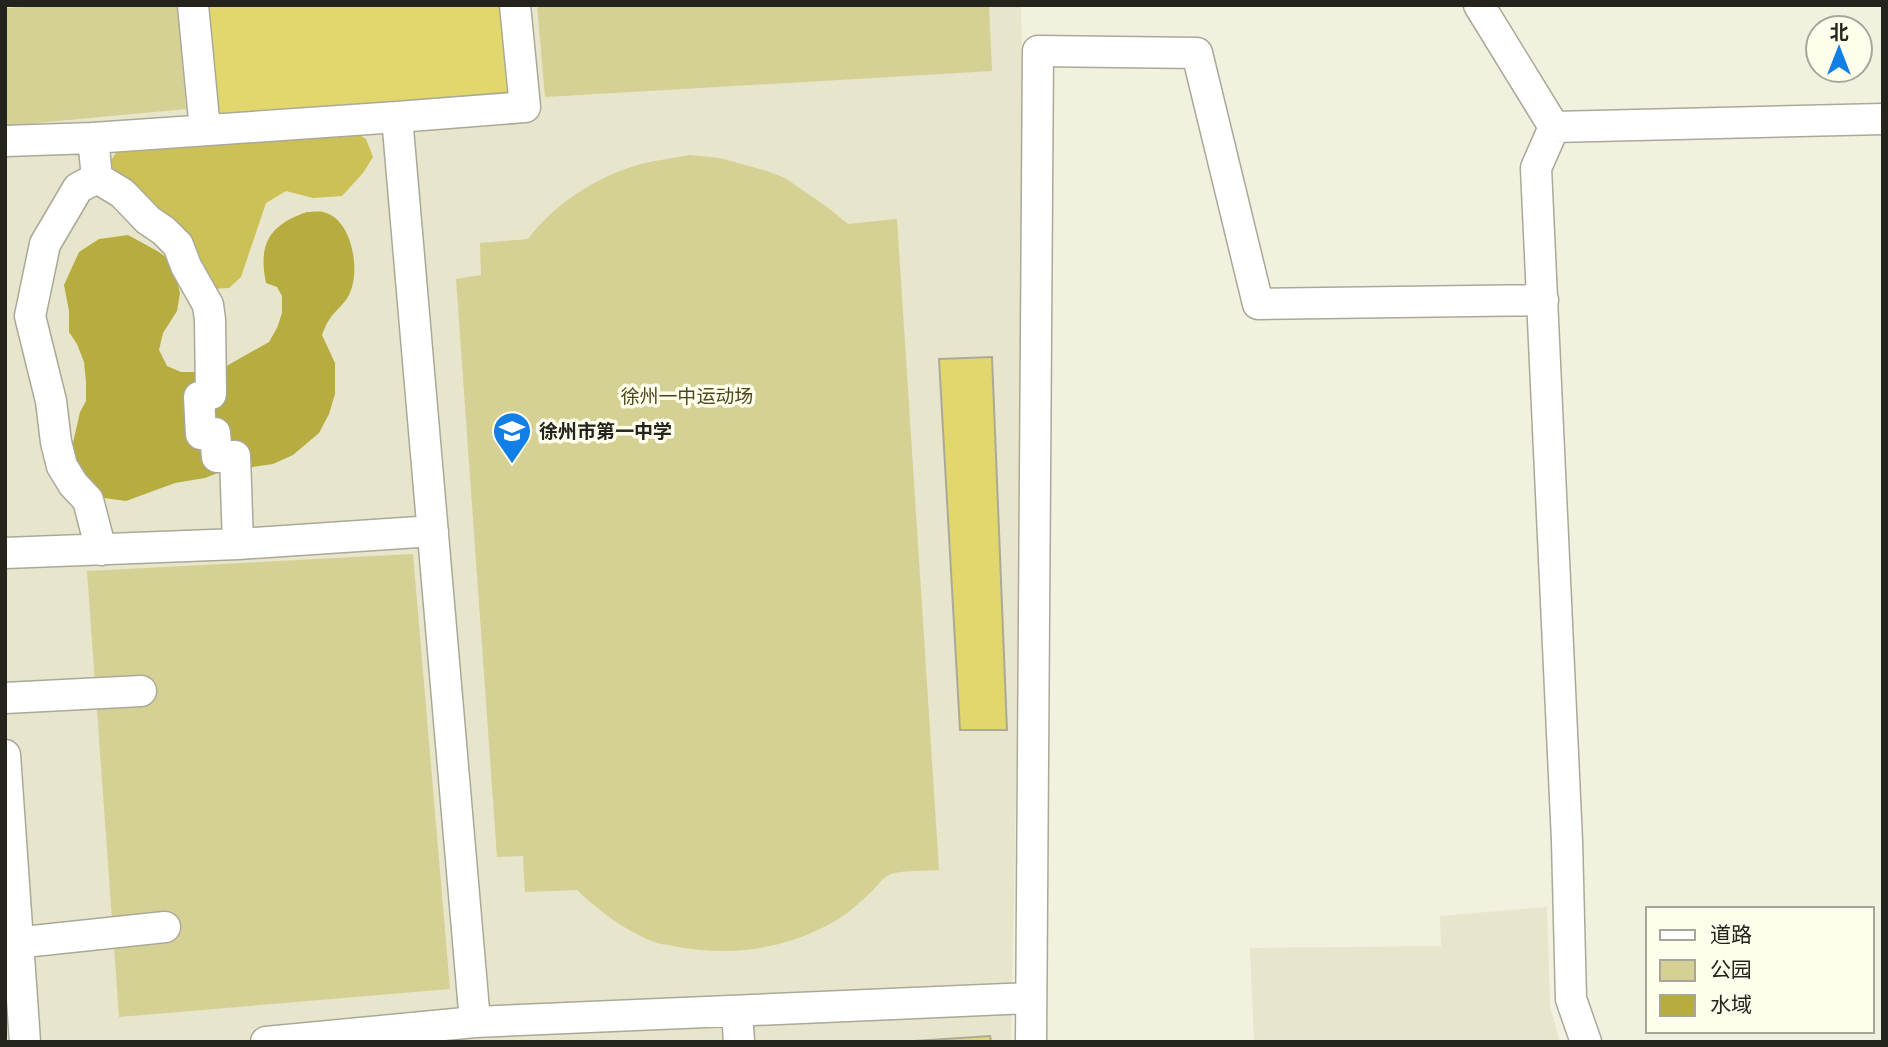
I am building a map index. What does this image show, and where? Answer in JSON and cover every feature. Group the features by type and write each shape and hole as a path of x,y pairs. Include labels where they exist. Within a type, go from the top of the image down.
{"street":[{"path":"193,5 205,130"},
{"path":"5,141 93,138 525,107 515,5"},
{"path":"1479,5 1554,127"},
{"path":"1031,1042 1038,51 1197,53 1258,304 1542,300"},
{"path":"397,117 475,1023"},
{"path":"1554,127 1883,119"},
{"path":"1554,127 1536,168 1567,841 1571,999 1586,1042"},
{"path":"93,138 97,178"},
{"path":"97,178 122,193 178,245 208,306 211,320 211,394 199,397 201,433 215,433 217,457 235,456 238,544"},
{"path":"97,178 78,188 45,244 30,316 51,401 62,466 73,484 88,500 100,550"},
{"path":"5,553 238,544 433,531"},
{"path":"5,698 141,691"},
{"path":"5,755 12,944 26,1042"},
{"path":"12,944 165,927"},
{"path":"266,1042 475,1023 1031,999"},
{"path":"737,1011 739,1042"}],"shaded area":[{"name":"徐州市第一中学","path":"5,5 1021,5 1023,133 1011,1042 5,1042"},
{"path":"352,130 366,139 373,157 363,173 342,196 313,198 286,191 266,203 241,277 229,288 207,289 109,163 120,147"},
{"path":"1547,907 1550,1006 1560,1042 1254,1042 1250,948 1441,946 1440,916"}],"green space":[{"path":"44,5 178,5 186,109 5,126 5,10"},
{"path":"537,5 989,5 992,71 545,97"},
{"name":"徐州一中运动场","path":"690,155 720,158 785,178 848,224 897,219 939,870 891,874 855,907 824,927 771,946 734,951 697,950 657,943 614,921 577,890 525,892 523,856 497,857 456,279 481,275 480,243 528,239 564,203 593,184 641,164"},
{"path":"413,554 450,989 119,1017 87,571"}],"water":[{"path":"307,212 323,212 340,223 351,244 354,269 349,295 332,316 322,335 335,363 335,394 319,433 293,455 273,464 223,471 205,478 175,483 126,501 104,498 84,476 76,463 72,447 80,412 86,401 86,382 84,362 69,332 69,311 64,285 79,252 99,239 128,235 172,262 180,293 177,311 163,333 159,350 167,366 181,372 223,368 269,342 277,328 282,313 282,296 277,287 266,283 265,247 275,230 283,223"}],"building":[{"path":"206,5 502,5 510,95 217,115"},
{"path":"992,357 1007,730 960,730 939,359"},
{"path":"990,1036 991,1042 899,1042"}],"place":[{"name":"徐州市第一中学","path":"512,465"}]}
